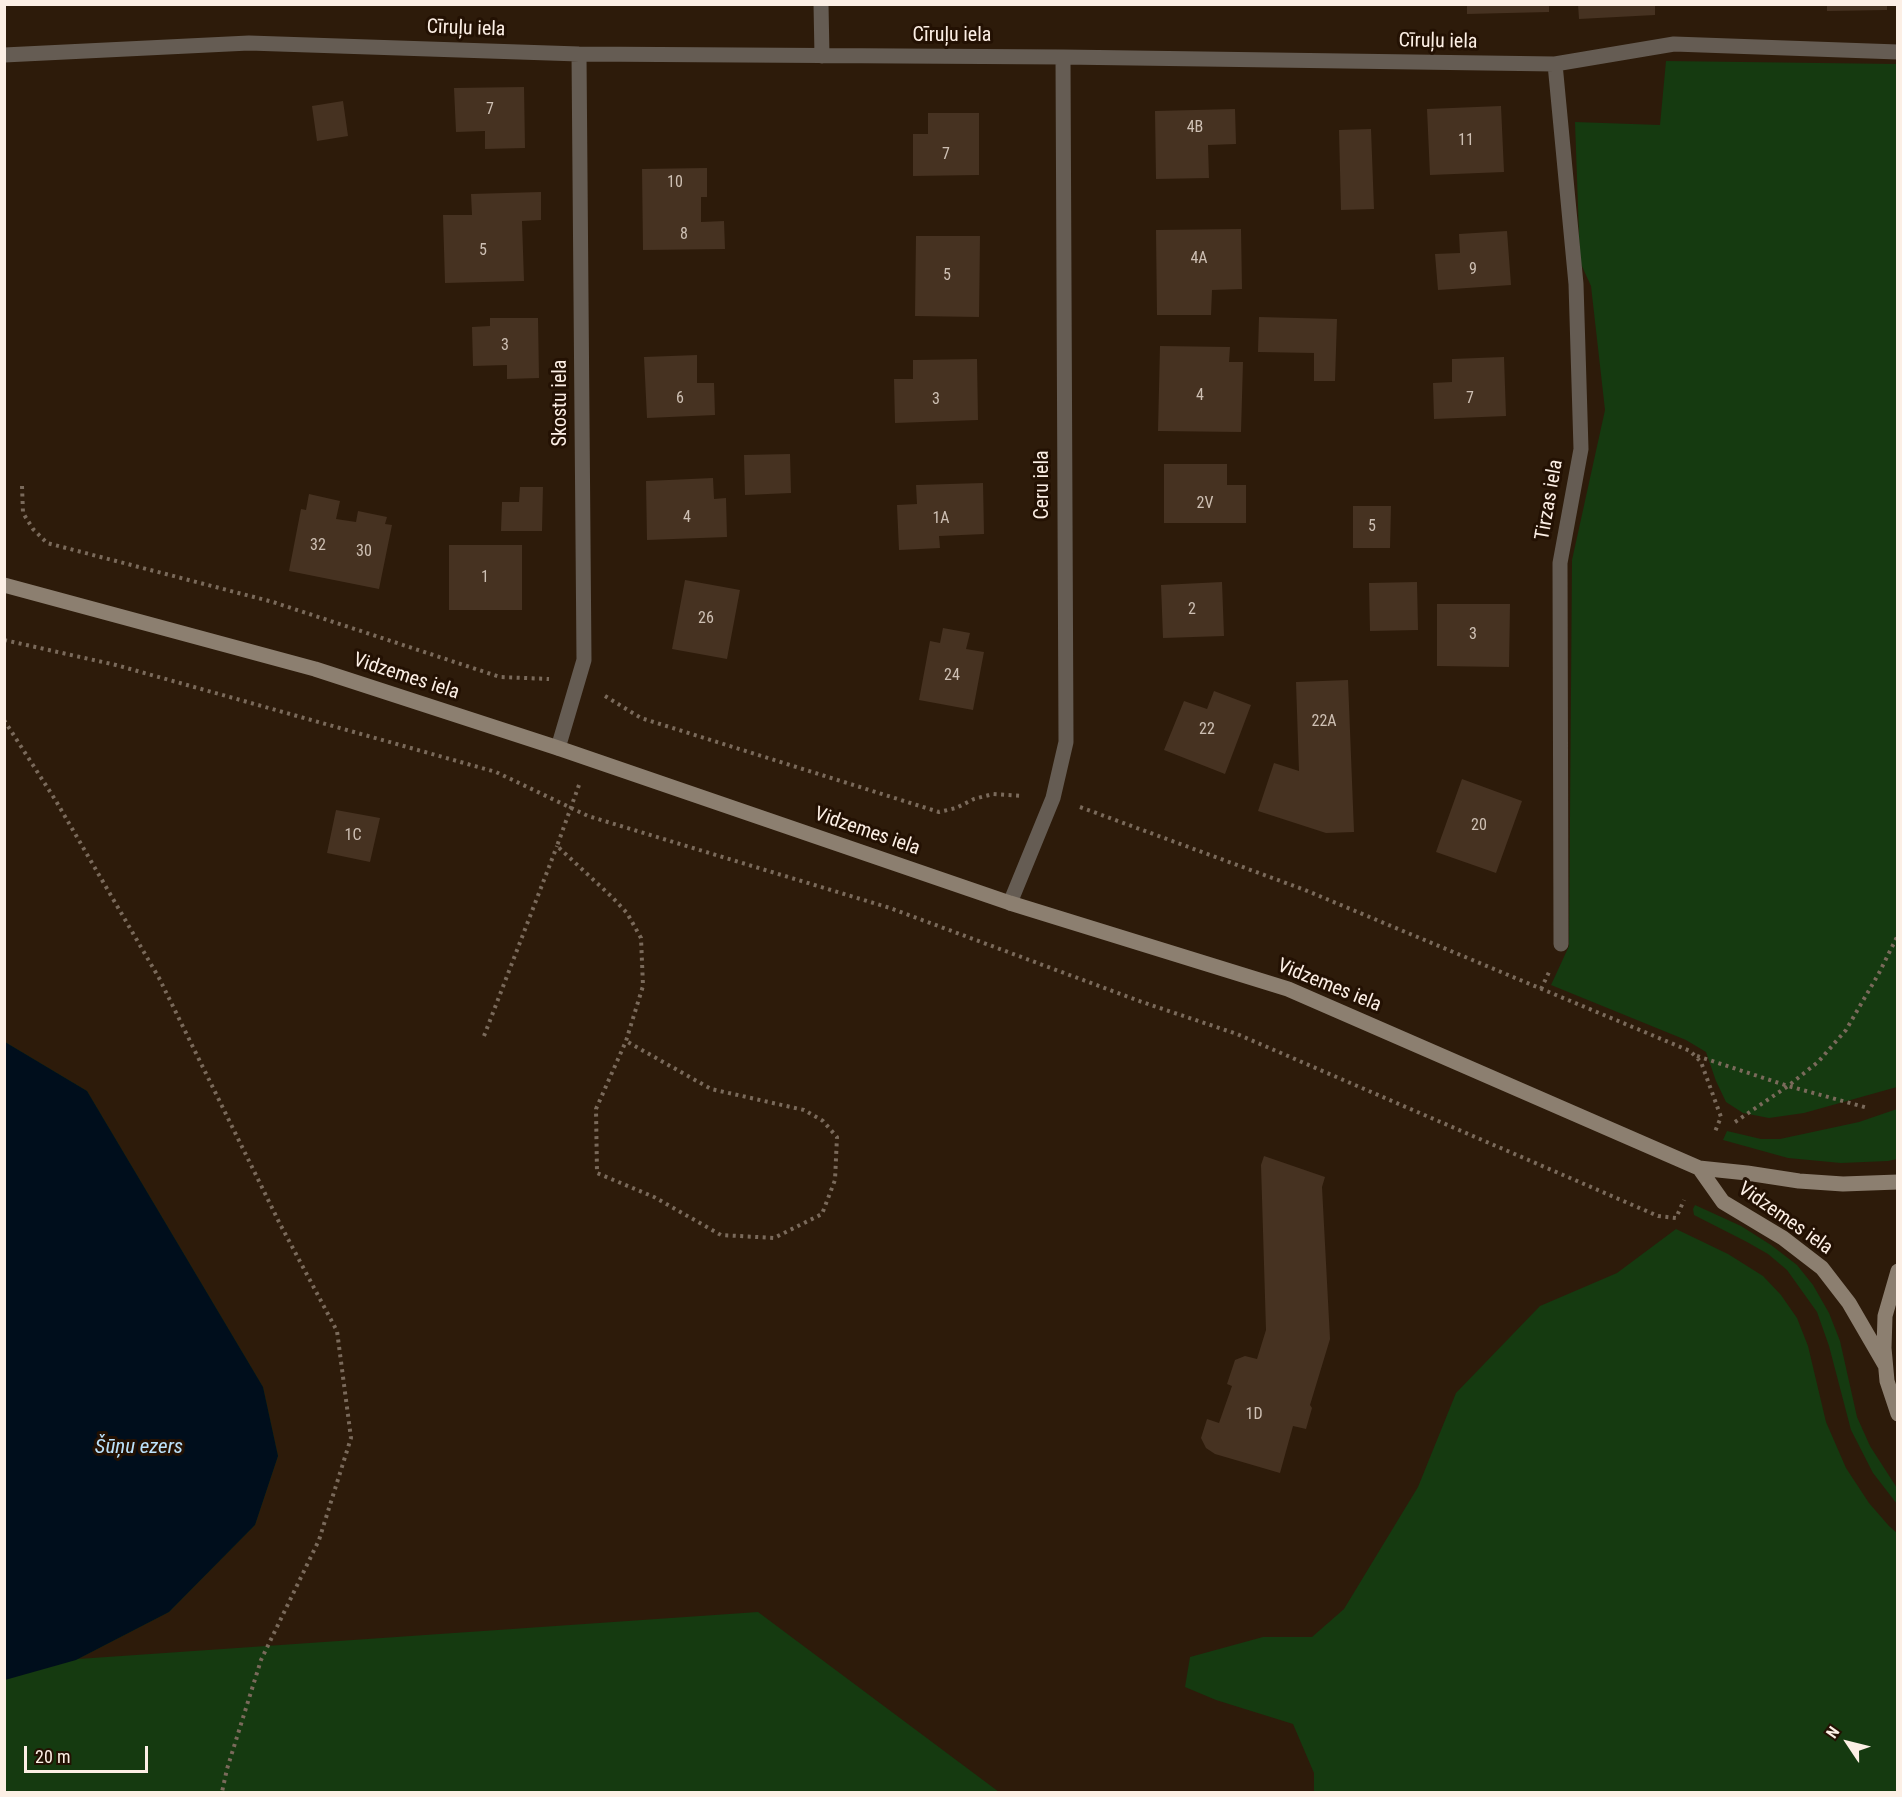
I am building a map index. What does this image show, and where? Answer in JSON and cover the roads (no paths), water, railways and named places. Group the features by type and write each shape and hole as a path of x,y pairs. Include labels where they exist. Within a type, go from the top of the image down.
{"street":[{"path":"821,4 822,56"},
{"name":"Cīruļu iela","path":"4,55 249,43 579,54 1063,57 1555,64 1674,44 1898,52"},
{"name":"Skostu iela","path":"558,748 584,660 579,54"},
{"name":"Ceru iela","path":"1010,903 1053,798 1066,742 1063,57"},
{"name":"Tirzas iela","path":"1555,64 1576,284 1581,449 1560,563 1561,944"},
{"name":"Vidzemes iela","path":"4,585 315,669 558,748 1010,903 1288,989 1699,1168 1843,1184 1898,1182"},
{"name":"Vidzemes iela","path":"1699,1168 1723,1202 1783,1238 1822,1268 1849,1303 1885,1365"},
{"path":"1898,1271 1885,1316 1887,1381 1898,1414"}],"water":[{"name":"Šūņu ezers","path":"5,1042 87,1091 263,1387 278,1456 255,1525 169,1612 76,1660 5,1680"}]}
